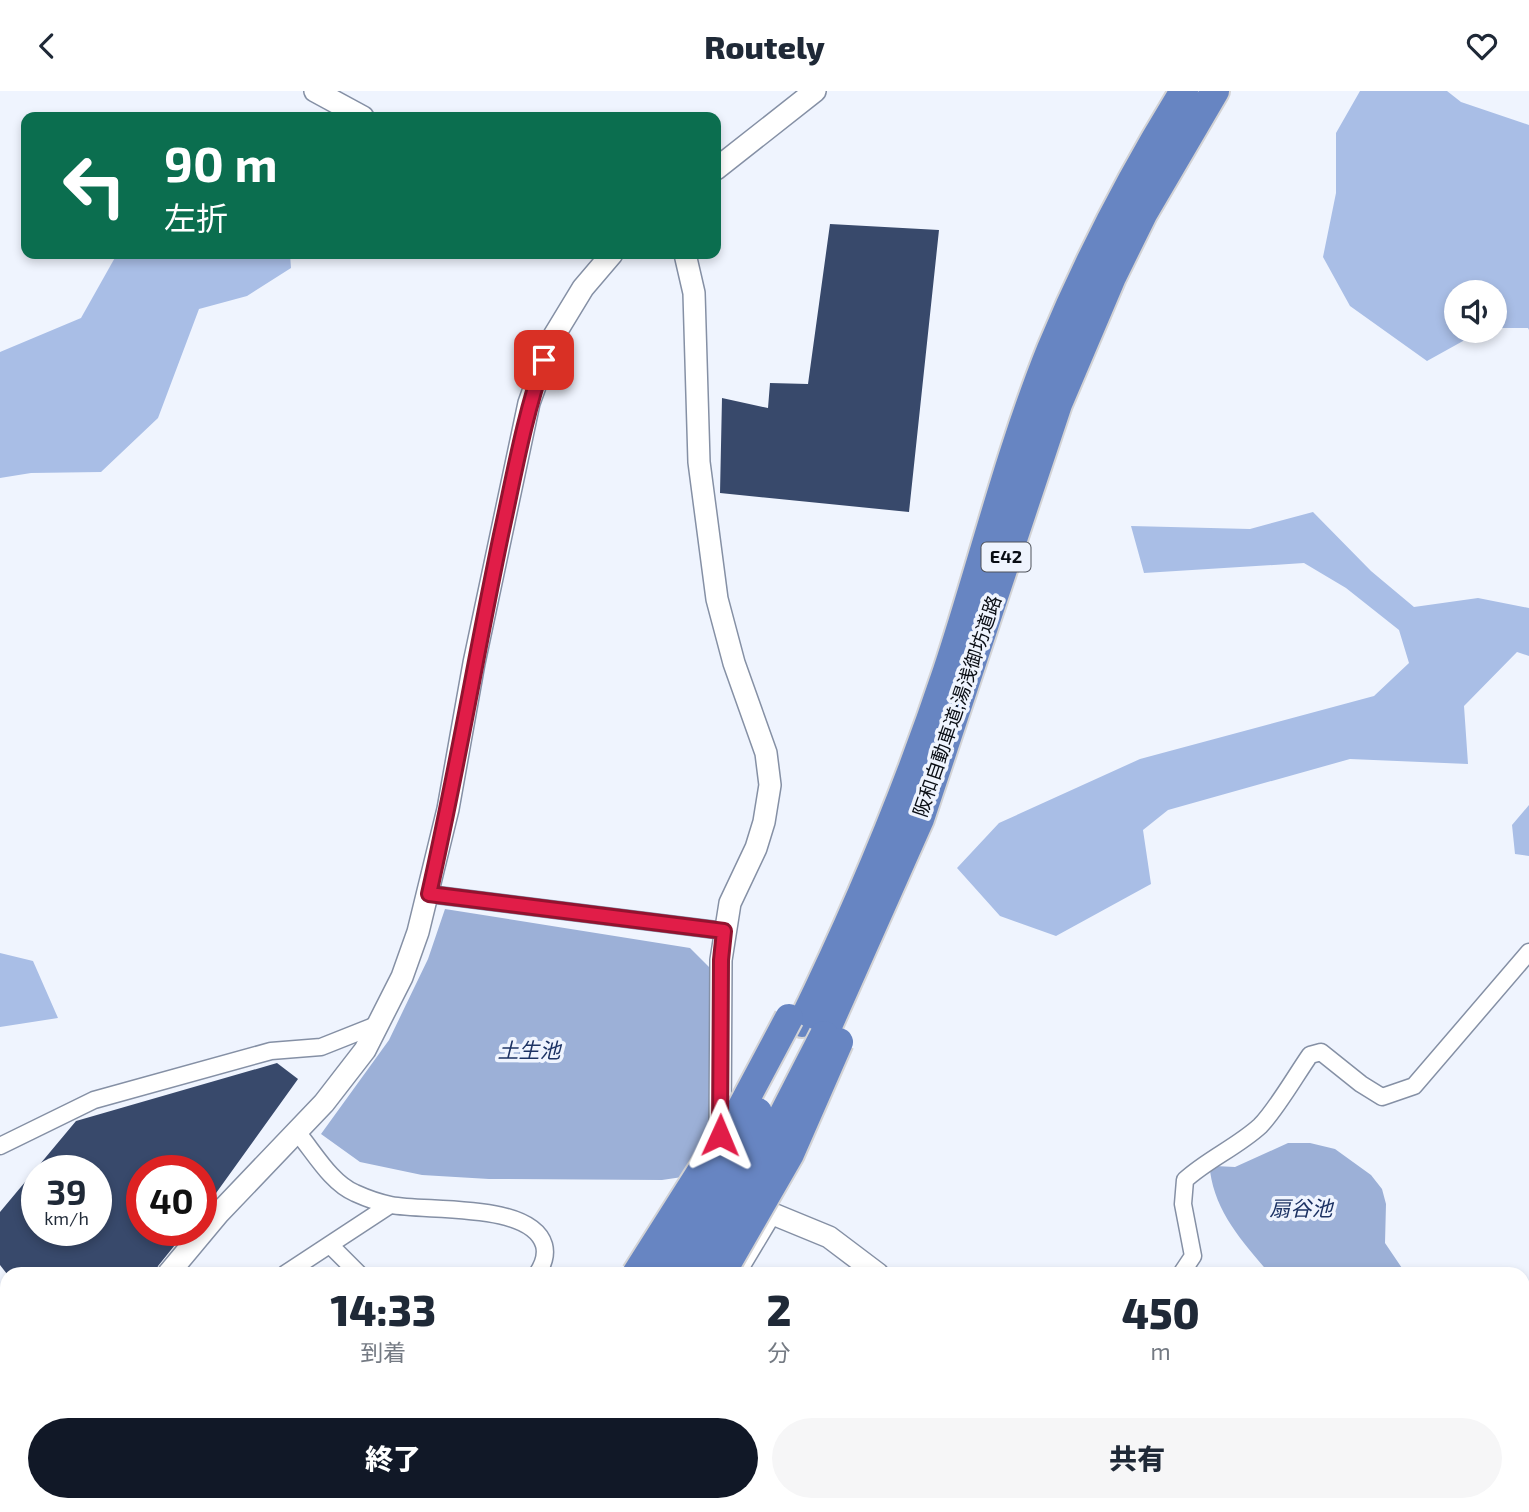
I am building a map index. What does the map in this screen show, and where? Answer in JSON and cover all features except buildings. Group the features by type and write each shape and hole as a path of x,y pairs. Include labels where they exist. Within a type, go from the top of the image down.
{"highway":[{"name":"阪和自動車道;湯浅御坊道路","path":"698,1267 752,1175 813,1030 946,674 1050,351 1103,235 1184,91"},
{"name":"阪和自動車道;湯浅御坊道路","path":"670,1267 747,1134 813,1030 920,819 1058,404 1112,277 1143,214 1215,91"},
{"path":"735,1267 806,1121 813,1030"},
{"path":"640,1267 733,1120 813,1030"}],"street":[{"path":"315,91 354,112"},
{"path":"721,165 815,91"},
{"path":"174,1267 218,1214 297,1132 346,1075 365,1050 402,977 429,894 448,809 474,663 529,403 552,339 583,288 608,259"},
{"path":"686,259 694,293 699,462 717,599 734,663 766,753 770,785 764,822 756,848 730,903 724,931 721,960 720,1135 730,1173 743,1192 772,1214 829,1237 869,1267"},
{"path":"429,894 724,931"},
{"path":"1185,1267 1192,1256 1183,1204 1185,1180 1203,1164 1261,1125 1310,1055 1321,1052 1382,1097 1414,1086 1529,952"},
{"path":"0,1146 94,1100 271,1051 321,1047 379,1024"},
{"path":"297,1132 341,1185 354,1193 390,1205 488,1213 524,1222 533,1228 545,1248 542,1267"},
{"path":"296,1267 390,1205"},
{"path":"736,1267 772,1214"},
{"path":"628,1267 654,1231 725,1267"},
{"path":"330,1244 352,1267"}],"shaded area":[{"path":"1360,91 1447,91 1461,102 1529,125 1529,330 1507,328 1507,280 1444,280 1444,343 1459,343 1427,361 1350,306 1323,257 1336,193 1336,133"},
{"path":"114,259 290,259 291,268 247,296 199,309 158,418 101,472 31,473 0,478 0,352 81,318"},
{"path":"1313,512 1371,571 1414,607 1478,598 1529,608 1529,656 1517,652 1464,706 1468,764 1350,759 1168,810 1143,830 1151,884 1056,936 1000,916 957,868 999,823 1140,759 1374,696 1409,663 1399,630 1346,588 1304,563 1144,573 1131,526 1250,529"},
{"path":"1529,805 1529,856 1515,854 1512,825"},
{"path":"0,953 33,961 58,1018 0,1027"}],"water":[{"name":"土生池","path":"445,909 690,948 717,975 709,1173 662,1180 489,1179 422,1175 360,1162 321,1134 389,1040 428,959"},
{"name":"扇谷池","path":"1288,1143 1310,1143 1335,1149 1371,1175 1382,1189 1386,1204 1385,1243 1401,1267 1264,1267 1232,1227 1213,1186 1210,1171 1215,1166 1235,1167"}],"route":[{"path":"544,360 529,403 429,894 724,931 721,960 720,1135"}]}
